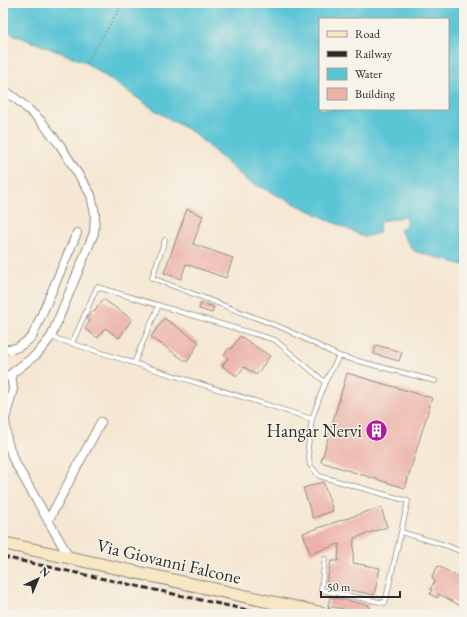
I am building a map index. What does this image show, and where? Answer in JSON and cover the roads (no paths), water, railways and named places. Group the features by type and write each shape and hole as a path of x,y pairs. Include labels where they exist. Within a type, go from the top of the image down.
{"main road":[{"name":"Via Giovanni Falcone","path":"3,543 326,614"}],"street":[{"path":"3,89 41,121 60,145 91,195 95,214 94,233 51,337 37,354 11,374 3,378"},
{"path":"3,349 11,350 20,347 32,337 77,233"},
{"path":"11,374 13,389 5,419 5,440 14,459 69,557"},
{"path":"48,521 102,422"}],"lane":[{"path":"165,240 152,278 284,329 340,356 435,381"},
{"path":"72,343 97,287 275,340 325,382"},
{"path":"134,363 159,305"},
{"path":"51,337 312,419"},
{"path":"325,559 321,590 385,603 408,501 319,476 310,465 308,447 312,419 325,382 340,356"},
{"path":"401,532 448,546 464,553"}],"water":[{"path":"3,3 464,3 464,265 414,251 400,231 408,222 403,217 380,221 379,233 364,237 246,180 194,133 161,114 83,61 17,36 3,29"}],"railway":[{"path":"3,557 266,614"}],"place":[{"name":"Hangar Nervi","path":"377,430"}]}
